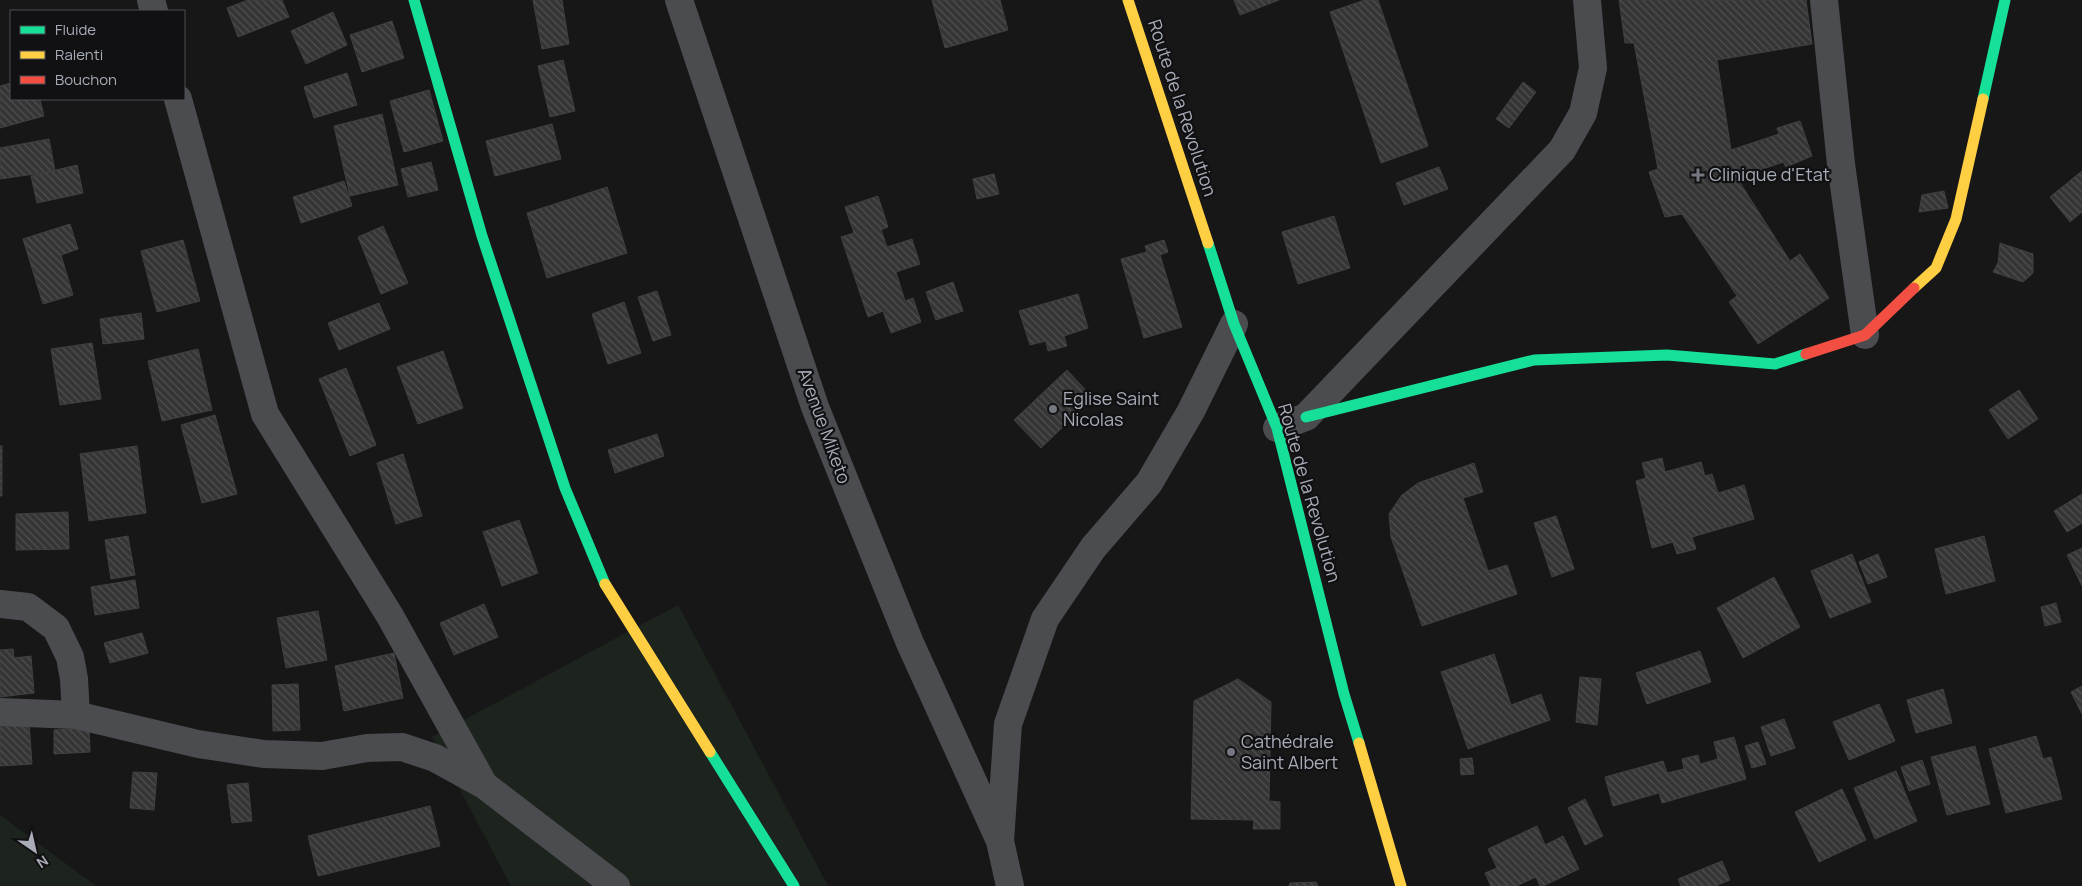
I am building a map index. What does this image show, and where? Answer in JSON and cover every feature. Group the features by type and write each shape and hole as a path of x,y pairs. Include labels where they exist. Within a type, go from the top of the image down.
{"street":[{"path":"414,0 482,236 565,488 605,585 794,886"},
{"name":"Avenue Miketo","path":"679,0 815,408 910,644 1000,840"},
{"name":"Route de la Revolution","path":"1128,0 1234,324 1277,428 1344,694 1401,886"},
{"path":"1306,417 1562,150 1583,112 1593,68 1587,0"},
{"path":"1824,0 1841,164 1865,335"},
{"path":"1277,428 1306,417 1534,360 1667,355 1775,364 1865,335 1936,268 1956,219 2005,0"},
{"path":"178,100 265,414 390,616 484,785"},
{"path":"1010,886 1000,840 1008,724 1045,619 1093,548 1149,483 1191,411 1234,324"},
{"path":"0,604 28,606 56,628 70,657 74,679 76,715"},
{"path":"0,712 76,715 198,744 264,754 322,756 367,748 402,747 435,758 484,785 616,886"}],"shaded area":[{"path":"678,605 828,886 511,886 432,737"},
{"path":"0,815 96,886 0,886"}],"building":[{"path":"248,0 282,0 289,17 238,37 227,8"},
{"path":"533,0 562,0 569,44 542,49"},
{"path":"932,0 1000,0 1008,30 945,48"},
{"path":"1234,0 1279,0 1240,15"},
{"path":"1365,0 1378,0 1428,146 1381,163 1330,12"},
{"name":"Clinique d'Etat","path":"1619,0 1806,0 1812,44 1717,60 1731,150 1779,134 1777,128 1800,121 1812,156 1786,167 1783,162 1737,178 1790,261 1800,254 1829,298 1758,344 1729,302 1737,296 1682,214 1665,217 1649,172 1658,169 1634,43 1625,43"},
{"path":"333,12 347,45 306,64 291,31"},
{"path":"392,21 404,58 362,72 350,35"},
{"path":"563,60 575,111 550,117 538,66"},
{"path":"347,73 357,105 314,118 304,87"},
{"path":"1523,82 1536,92 1509,128 1496,119"},
{"path":"10,83 10,100 40,100 44,116 0,128 0,86"},
{"path":"429,90 443,141 404,152 390,101"},
{"path":"382,114 398,185 350,196 334,126"},
{"path":"552,124 561,159 495,176 486,141"},
{"path":"49,139 55,171 0,179 0,148"},
{"path":"431,162 438,190 408,197 401,169"},
{"path":"77,165 83,193 37,203 31,176"},
{"path":"1439,167 1448,189 1404,205 1396,183"},
{"path":"2082,171 2082,212 2070,222 2050,197"},
{"path":"994,174 999,194 977,199 973,179"},
{"path":"344,181 352,206 301,223 293,197"},
{"path":"607,187 627,253 547,278 527,213"},
{"path":"1944,191 1948,208 1919,212 1922,195"},
{"path":"878,196 888,227 881,230 887,247 912,239 920,264 896,272 905,301 913,298 921,322 891,333 883,311 868,317 841,237 854,233 845,207"},
{"path":"1334,216 1350,268 1298,284 1282,232"},
{"path":"70,224 78,249 61,255 73,295 43,304 23,239"},
{"path":"383,226 408,283 381,294 358,237"},
{"path":"183,240 200,301 157,312 141,251"},
{"path":"1164,240 1168,252 1160,255 1182,327 1144,338 1121,259 1147,252 1145,246"},
{"path":"2000,243 2033,254 2033,273 2023,282 1993,272 1998,263"},
{"path":"953,282 963,311 936,320 926,292"},
{"path":"657,291 671,335 653,341 638,297"},
{"path":"1078,294 1088,328 1064,336 1067,346 1048,351 1046,341 1030,345 1019,311"},
{"path":"624,302 641,353 608,364 592,314"},
{"path":"379,303 390,329 339,350 328,323"},
{"path":"141,313 144,339 103,344 100,319"},
{"path":"92,343 101,399 60,405 51,349"},
{"path":"198,349 212,410 162,421 148,361"},
{"path":"443,351 463,408 418,424 397,367"},
{"path":"346,368 376,445 350,456 319,379"},
{"name":"Eglise Saint Nicolas","path":"1067,370 1093,398 1041,448 1014,420"},
{"path":"2019,390 2038,419 2008,439 1989,410"},
{"path":"215,415 237,494 202,503 181,425"},
{"path":"657,434 664,456 615,473 608,450"},
{"path":"0,446 2,446 2,496 0,496"},
{"path":"137,446 146,513 89,521 80,454"},
{"path":"403,454 422,516 396,524 377,463"},
{"path":"1662,458 1665,472 1701,462 1705,476 1712,474 1718,493 1744,485 1754,519 1692,537 1696,549 1677,554 1673,542 1652,548 1636,481 1646,478 1642,463"},
{"path":"1474,463 1483,492 1463,498 1488,571 1507,565 1517,594 1422,626 1391,537 1389,514 1402,495 1418,483"},
{"path":"2082,494 2082,523 2067,532 2054,511"},
{"path":"68,512 69,549 16,550 16,514"},
{"path":"1556,516 1574,569 1552,577 1534,523"},
{"path":"519,520 538,573 502,586 483,532"},
{"path":"128,536 135,575 111,579 105,540"},
{"path":"1984,536 1995,581 1946,594 1935,549"},
{"path":"2082,548 2082,586 2067,555"},
{"path":"1852,554 1871,602 1830,618 1811,571"},
{"path":"1878,554 1887,577 1868,584 1859,562"},
{"path":"1774,577 1800,627 1743,658 1717,608"},
{"path":"135,580 139,608 95,615 91,587"},
{"path":"2056,603 2061,622 2045,626 2041,607"},
{"path":"484,604 498,637 454,655 440,623"},
{"path":"318,611 327,660 286,668 277,618"},
{"path":"142,633 148,653 110,663 104,643"},
{"path":"13,649 14,658 31,656 34,693 0,697 0,650"},
{"path":"1700,651 1711,682 1647,704 1636,673"},
{"path":"394,653 403,698 344,711 335,666"},
{"path":"1494,654 1511,705 1541,694 1550,720 1468,749 1441,672"},
{"path":"1580,677 1601,679 1597,725 1576,722"},
{"name":"Cathédrale Saint Albert","path":"1238,679 1271,702 1269,801 1280,802 1280,829 1253,829 1254,820 1191,819 1194,701"},
{"path":"298,684 300,730 273,731 272,685"},
{"path":"2082,686 2082,714 2071,692"},
{"path":"1943,689 1952,723 1916,733 1907,700"},
{"path":"1879,704 1895,741 1849,760 1833,722"},
{"path":"1784,719 1795,748 1771,756 1761,727"},
{"path":"29,722 32,764 0,766 0,723"},
{"path":"89,728 90,752 54,754 54,730"},
{"path":"2036,736 2043,759 2051,757 2062,799 2006,813 1989,749"},
{"path":"1734,737 1746,779 1662,803 1659,793 1613,806 1605,777 1663,761 1667,773 1684,769 1682,759 1698,755 1700,764 1718,759 1714,742"},
{"path":"1758,742 1766,764 1752,768 1745,746"},
{"path":"1975,746 1990,804 1947,815 1931,757"},
{"path":"1472,758 1474,774 1461,775 1460,759"},
{"path":"1922,760 1930,784 1909,791 1901,767"},
{"path":"1896,771 1917,821 1875,839 1854,788"},
{"path":"133,772 157,773 154,810 130,808"},
{"path":"248,783 252,821 232,823 227,785"},
{"path":"1842,789 1866,840 1819,862 1795,812"},
{"path":"1585,799 1603,836 1585,845 1568,808"},
{"path":"430,806 440,846 318,876 308,836"},
{"path":"1537,826 1545,845 1563,836 1579,869 1543,886 1540,886 1536,877 1516,886 1491,886 1485,873 1497,868 1488,849"},
{"path":"1722,861 1730,880 1715,886 1681,886 1678,879"},
{"path":"1316,882 1318,886 1289,886 1290,883"}],"traffic: fast":[{"path":"414,0 482,236 565,488 605,584"},
{"path":"1983,99 2005,0"},
{"path":"1208,243 1234,324 1277,428 1344,694 1359,743"},
{"path":"1306,417 1534,360 1667,355 1775,364 1806,354"},
{"path":"710,752 794,886"}],"traffic: slow":[{"path":"1128,0 1208,243"},
{"path":"1914,288 1936,268 1956,219 1983,99"},
{"path":"605,584 710,752"},
{"path":"1359,743 1401,886"}],"traffic: jam":[{"path":"1806,354 1865,335 1914,288"}],"place":[{"name":"Clinique d'Etat","path":"1698,175"},
{"name":"Eglise Saint Nicolas","path":"1053,409"},
{"name":"Cathédrale Saint Albert","path":"1231,752"}]}
